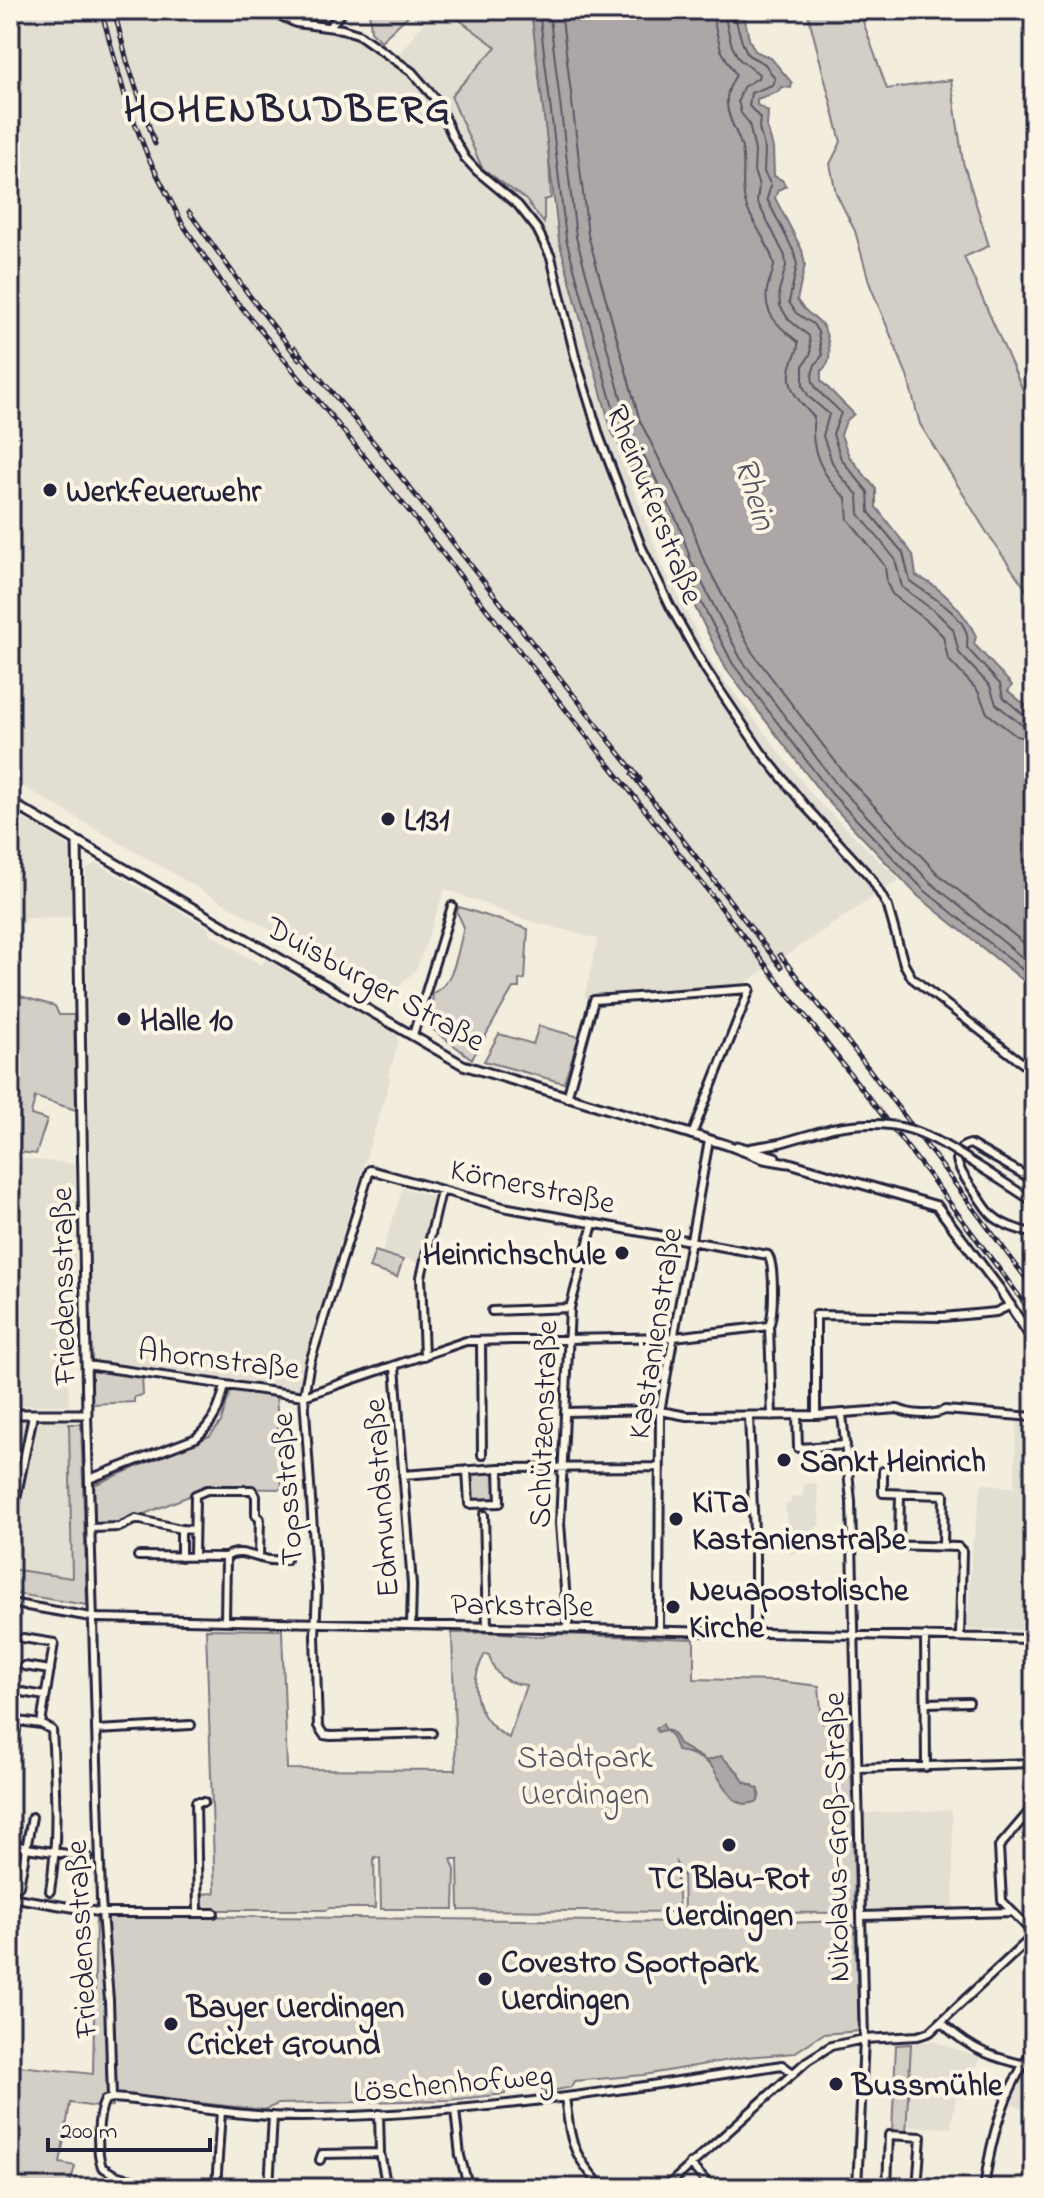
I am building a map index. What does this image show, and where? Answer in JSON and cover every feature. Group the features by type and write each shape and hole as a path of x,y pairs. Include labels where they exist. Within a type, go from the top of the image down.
{"main road":[{"name":"Duisburger Straße","path":"10,802 463,1065 764,1159 788,1163"},
{"name":"Friedensstraße","path":"77,842 87,1414"},
{"name":"Duisburger Straße","path":"727,1145 749,1148 788,1163 935,1205 1011,1305"},
{"path":"1011,1305 1034,1342"},
{"path":"10,1414 87,1414"}],"street":[{"name":"Rheinuferstraße","path":"269,10 296,23 358,34 412,72 437,101 465,158 524,211 547,248 581,378 616,481 641,546 685,634 762,753 822,826 871,878 888,907 904,964 912,978 1034,1072"},
{"path":"329,27 344,10"},
{"path":"413,1035 452,906"},
{"path":"567,1098 594,1000 750,989 692,1135"},
{"path":"749,1148 780,1143 832,1128 877,1122 903,1126 942,1143 1034,1202"},
{"name":"Kastanienstraße","path":"659,1630 660,1412 709,1140"},
{"path":"778,1159 776,1153 780,1143"},
{"path":"1034,1177 1028,1177 970,1144 961,1149 956,1158 962,1174 993,1216 1011,1227 1034,1234"},
{"name":"Körnerstraße","path":"370,1170 503,1207 768,1255 772,1266 772,1317 769,1326"},
{"name":"Topsstraße","path":"370,1170 310,1362 304,1396 317,1589 315,1623 319,1731 331,1736 432,1733"},
{"path":"424,1356 420,1294 423,1264 441,1191"},
{"name":"Schützenstraße","path":"568,1628 560,1523 568,1340 570,1308 593,1224"},
{"path":"816,1415 815,1316 818,1314 943,1317 996,1312 1011,1305"},
{"path":"492,1311 570,1308"},
{"path":"769,1326 772,1416"},
{"name":"Ahornstraße","path":"86,1365 304,1396 466,1341 674,1337 769,1326"},
{"path":"481,1342 483,1461"},
{"name":"Edmundstraße","path":"395,1367 412,1585 411,1625"},
{"name":"Topsstraße","path":"89,1479 196,1438 210,1426 218,1413 225,1386"},
{"path":"565,1412 772,1416 898,1409 905,1413 938,1413 945,1410 1034,1417"},
{"name":"Friedensstraße","path":"87,1414 101,1899 112,2098"},
{"name":"Nikolaus-Groß-Straße","path":"842,1414 851,1487 864,2039 857,2188"},
{"path":"10,1529 33,1415"},
{"path":"797,1415 798,1448 846,1445"},
{"path":"749,1416 755,1633"},
{"path":"483,1461 499,1468 659,1467"},
{"path":"403,1475 467,1470 483,1461"},
{"path":"467,1470 469,1504 484,1509 500,1503 499,1468"},
{"path":"883,1471 883,1493 944,1495 943,1546"},
{"path":"194,1556 195,1495 207,1490 252,1490 256,1496 256,1515 260,1519 259,1557"},
{"path":"899,1545 900,1494"},
{"path":"484,1509 487,1627"},
{"path":"91,1528 119,1527 136,1519 194,1530"},
{"path":"181,1529 181,1557"},
{"path":"856,1544 958,1547 962,1551 960,1637"},
{"path":"138,1556 226,1557 231,1553 286,1560"},
{"path":"225,1621 226,1557"},
{"name":"Parkstraße","path":"10,1603 93,1618 1034,1639"},
{"path":"925,1636 926,1767"},
{"path":"23,1638 54,1643 41,1724"},
{"path":"24,1666 50,1670"},
{"path":"16,1691 45,1696"},
{"path":"925,1703 969,1702"},
{"path":"10,1762 14,1720 41,1724 52,1730 55,1851 50,1891"},
{"path":"96,1730 191,1725"},
{"path":"857,1768 1034,1763"},
{"path":"198,1913 196,1802 204,1802"},
{"path":"665,2188 793,2073 831,2046 930,2032 1034,1934 1002,1901 999,1847 1034,1806"},
{"path":"19,1886 32,1817"},
{"path":"10,1842 26,1848 88,1857"},
{"path":"10,1897 104,1913 214,1913"},
{"path":"861,1916 1012,1912"},
{"path":"942,2023 980,2053 1034,2067"},
{"path":"984,2188 993,2135 1004,2103 1034,2049"},
{"name":"Löschenhofweg","path":"112,2098 273,2116 379,2114 455,2110 565,2097 782,2065 793,2073"},
{"path":"565,2097 573,2149 583,2166 603,2188"},
{"path":"112,2098 105,2100 101,2109 99,2155 102,2167 115,2175 159,2188"},
{"path":"455,2110 460,2156 469,2188"},
{"path":"216,2188 221,2111"},
{"path":"379,2114 380,2153 387,2188"},
{"path":"269,2188 273,2116"},
{"path":"887,2188 889,2135 921,2137 917,2188"},
{"path":"320,2160 322,2154 380,2153"},
{"path":"690,2164 712,2188"}],"shaded area":[{"path":"10,10 340,10 339,22 363,30 399,54 434,10 448,10 513,31 545,200 551,198 559,241 612,432 663,567 715,668 814,797 899,880 758,974 743,985 743,989 606,999 584,998 598,939 526,920 445,889 417,968 388,998 10,779"},
{"path":"10,811 64,842 70,849 72,917 26,918 23,924 10,916"},
{"path":"96,863 209,928 210,933 249,958 262,965 265,959 397,1035 399,1042 388,1076 391,1077 306,1352 299,1390 92,1360 86,869"},
{"path":"10,1157 75,1164 75,1352 70,1352 68,1368 69,1405 10,1405"},
{"path":"403,1188 434,1197 419,1262 382,1252"},
{"path":"10,1419 68,1421 71,1577 10,1568"},
{"path":"1017,1420 1034,1421 1034,1630 967,1629 972,1547 982,1483 1014,1488"},
{"path":"817,1483 819,1550 789,1554 785,1504 791,1503 791,1497 803,1496 804,1484"},
{"path":"952,1810 954,1908 865,1911 863,1813"},
{"path":"933,2041 980,2057 966,2098 956,2098 951,2128 906,2126 911,2044"},
{"path":"1023,2068 1034,2069 1034,2112 1007,2103"}],"green space":[{"path":"369,10 414,10 381,41 371,31"},
{"path":"446,10 531,10 548,140 551,198 544,200 544,223 526,200 482,168 451,96 496,47"},
{"path":"807,10 859,10 887,89 951,80 963,162 989,246 964,257 1034,415 1034,601 989,536 920,424 907,375 870,285 855,231 836,193 830,164 841,142"},
{"path":"459,907 528,929 525,979 519,980 519,988 513,988 472,1059 430,1027 433,993 451,974 464,927 457,912"},
{"path":"10,993 55,1006 59,1015 74,1015 76,1110 35,1097 31,1115 47,1120 36,1154 10,1151"},
{"path":"539,1026 579,1037 564,1083 484,1061 499,1034 533,1044"},
{"path":"375,1251 403,1260 397,1277 369,1268"},
{"path":"95,1368 142,1375 143,1395 134,1397 134,1402 92,1404 92,1371"},
{"path":"231,1389 276,1394 282,1489 209,1488 119,1524 95,1525 94,1485 210,1436 221,1422"},
{"path":"69,1424 81,1424 87,1605 10,1593 10,1569 72,1578"},
{"path":"497,1471 498,1500 470,1502 469,1472"},
{"name":"Stadtpark Uerdingen","path":"206,1629 282,1630 287,1769 456,1770 452,1633 694,1639 694,1679 777,1681 819,1686 822,1723 850,1719 855,1906 851,1913 684,1912 683,1874 676,1863 679,1912 459,1910 458,1859 451,1859 455,1870 454,1909 381,1909 380,1858 374,1857 375,1908 201,1910 201,1894 215,1893","holes":["485,1654 489,1655 502,1677 526,1685 509,1738 489,1722 478,1702 476,1678","665,1730 672,1732 680,1745 707,1761 721,1757 744,1782 753,1785 760,1793 758,1801 745,1804 707,1763 678,1751 672,1736"]},
{"name":"Covestro Sportpark Uerdingen","path":"96,1915 782,1923 849,1921 855,1928 859,2031 823,2034 794,2053 746,2057 644,2075 574,2081 571,2087 542,2093 541,2075 509,2079 505,2094 449,2100 278,2104 264,2110 118,2094 112,2106 70,2103 60,2163 75,2166 69,2188 10,2188 10,2065 93,2074"},
{"path":"911,2044 906,2133 892,2132 896,2045"}],"water":[{"name":"Rhein","path":"531,10 735,10 744,15 755,51 771,58 792,83 791,88 781,87 778,92 757,99 757,105 768,111 767,127 773,148 774,176 786,186 778,190 775,198 802,250 805,265 797,300 820,323 827,336 829,358 821,371 821,381 854,414 846,421 841,435 849,456 876,489 876,507 913,555 916,576 943,593 958,609 976,636 974,644 1012,685 1008,691 1034,712 1034,989 918,896 825,798 726,669 612,432 559,241"},
{"path":"663,1724 680,1745 707,1761 721,1756 744,1782 759,1789 758,1801 749,1804 735,1800 709,1764 678,1751 671,1735 665,1730 657,1732 656,1728"}],"tunnel":[{"path":"484,1507 484,1515"}],"railway":[{"path":"101,10 127,103 148,157 182,223 224,286 409,511 671,843 1034,1316"},
{"path":"114,10 127,61 155,144"},
{"path":"189,212 299,359"},
{"path":"295,348 375,444 640,779"},
{"path":"632,774 781,967"},
{"path":"780,955 1034,1289"}],"place":[{"name":"Werkfeuerwehr","path":"50,490"},
{"name":"L131","path":"388,819"},
{"name":"Halle 10","path":"124,1019"},
{"name":"Heinrichschule","path":"622,1253"},
{"name":"Sankt Heinrich","path":"784,1460"},
{"name":"KiTa Kastanienstraße","path":"676,1519"},
{"name":"Neuapostolische Kirche","path":"673,1607"},
{"name":"TC Blau-Rot Uerdingen","path":"729,1845"},
{"name":"Covestro Sportpark Uerdingen","path":"485,1979"},
{"name":"Bayer Uerdingen Cricket Ground","path":"171,2024"},
{"name":"Bussmühle","path":"836,2084"}],"district":[{"name":"HOHENBUDBERG","path":"288,107"}]}
